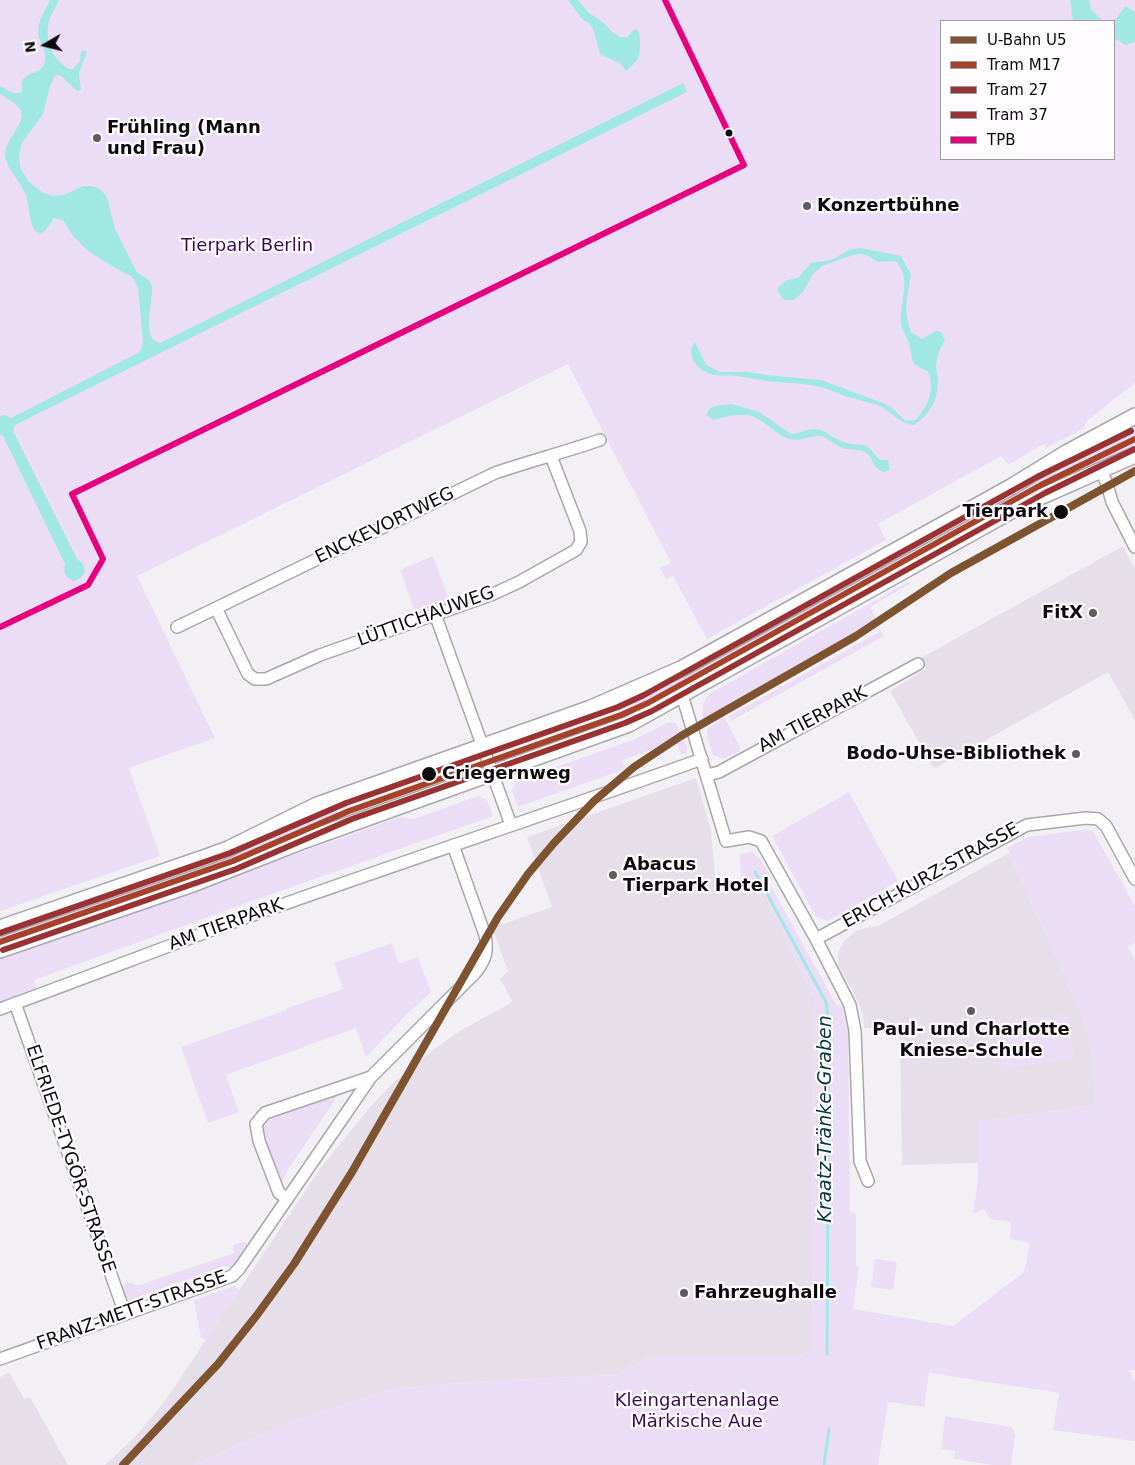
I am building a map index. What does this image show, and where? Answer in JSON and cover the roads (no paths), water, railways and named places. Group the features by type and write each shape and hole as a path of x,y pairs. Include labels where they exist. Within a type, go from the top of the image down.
{"main road":[{"path":"0,928 209,856 236,845 317,804 602,704 680,669 986,501 1068,452 1135,416"},
{"path":"0,950 190,885 300,842 629,724 1022,505 1135,455"}],"street":[{"name":"ENCKEVORTWEG","path":"177,627 495,473 534,459 551,456 600,440"},
{"name":"LÜTTICHAUWEG","path":"216,608 248,674 255,679 266,679 320,655 491,595 519,582 576,550 581,542 580,531 551,456"},
{"path":"1100,470 1107,484 1112,502 1135,547"},
{"path":"435,614 511,825"},
{"name":"AM TIERPARK","path":"707,775 719,772 918,664"},
{"path":"682,695 726,841 749,837 761,841 816,939 850,1005 854,1019 860,1162 868,1181"},
{"path":"453,845 585,801 702,759"},
{"name":"ERICH-KURZ-STRASSE","path":"816,939 1027,824 1086,818 1098,819 1106,826 1135,879"},
{"name":"AM TIERPARK","path":"0,1009 169,945 453,845"},
{"name":"FRANZ-METT-STRASSE","path":"0,1359 232,1276 249,1255 286,1198 371,1077 478,971 487,948 485,935 453,845"},
{"name":"ELFRIEDE-TYGÖR-STRASSE","path":"15,1003 125,1314"},
{"name":"FRANZ-METT-STRASSE","path":"286,1198 279,1193 259,1141 256,1124 260,1117 266,1113 371,1077"}],"water":[{"path":"50,0 59,0 50,18 47,32 49,43 56,58 69,69 73,69 80,61 81,52 83,50 87,52 79,73 81,90 77,91 60,75 55,76 50,86 43,114 22,143 19,154 20,167 28,181 42,192 53,196 64,195 83,186 91,186 100,189 107,197 115,229 136,271 151,283 149,327 154,340 160,343 683,83 687,92 15,425 13,431 77,559 83,565 83,575 81,578 73,581 66,576 64,571 65,564 3,436 0,435 0,416 5,415 11,418 136,354 141,350 143,342 138,288 131,276 88,251 74,237 63,220 54,218 45,231 40,234 36,231 31,222 26,196 6,160 5,154 8,143 22,116 21,111 12,101 0,94 0,86 13,93 22,93 25,77 43,66 45,62 44,49 38,28"},
{"path":"568,0 578,0 588,12 620,37 628,37 632,31 637,29 640,37 640,51 638,58 626,71 620,63 600,54 593,29 590,24 582,19"},
{"path":"1070,0 1089,0 1091,9 1102,20 1073,20"},
{"path":"1126,6 1135,12 1135,42 1125,45 1115,39 1114,20"},
{"path":"862,248 901,256 911,275 906,303 907,319 911,332 922,339 936,331 941,332 945,340 936,362 938,389 932,407 914,425 899,420 878,405 824,388 803,384 714,375 706,372 695,363 691,350 695,342 706,365 720,372 748,372 821,380 883,403 891,407 906,421 916,420 929,398 931,385 928,372 914,364 902,326 904,282 900,267 895,261 878,262 866,255 853,255 822,266 813,274 803,292 794,300 784,300 777,290 786,281 798,278 811,263 831,260 851,249"},
{"path":"732,404 759,412 791,434 819,429 842,442 866,446 880,460 888,460 890,470 883,472 874,465 866,453 837,446 821,436 798,440 791,439 782,436 758,419 748,415 735,415 714,420 706,415 710,408"}],"waterway":[{"name":"Kraatz-Tränke-Graben","path":"755,872 826,1002 829,1025 827,1354"},
{"name":"Kraatz-Tränke-Graben","path":"824,1465 829,1429"}],"metro line":[{"name":"U5","path":"123,1465 218,1364 294,1264 352,1172 498,917 528,874 554,843 594,801 634,767 681,736 856,636 951,573 1135,471"}],"tram line":[{"name":"37","path":"0,933 230,853 346,803 618,707 644,695 1037,477 1131,431"},
{"name":"M17","path":"0,942 233,861 349,811 621,715 648,703 1041,485 1135,439"},
{"name":"27","path":"3,950 236,869 352,819 625,723 652,711 1045,493 1135,449"}],"place":[{"name":"Frühling (Mann und Frau)","path":"97,138"},
{"name":"Konzertbühne","path":"807,206"},
{"name":"Tierpark","path":"1061,512"},
{"name":"FitX","path":"1093,613"},
{"name":"Bodo-Uhse-Bibliothek","path":"1076,754"},
{"name":"Criegernweg","path":"429,774"},
{"name":"Abacus Tierpark Hotel","path":"613,875"},
{"name":"Paul- und Charlotte Kniese-Schule","path":"971,1011"},
{"name":"Fahrzeughalle","path":"684,1293"}],"park label":[{"name":"Tierpark Berlin","path":"247,246"},
{"name":"Kleingartenanlage Märkische Aue","path":"697,1411"}]}
